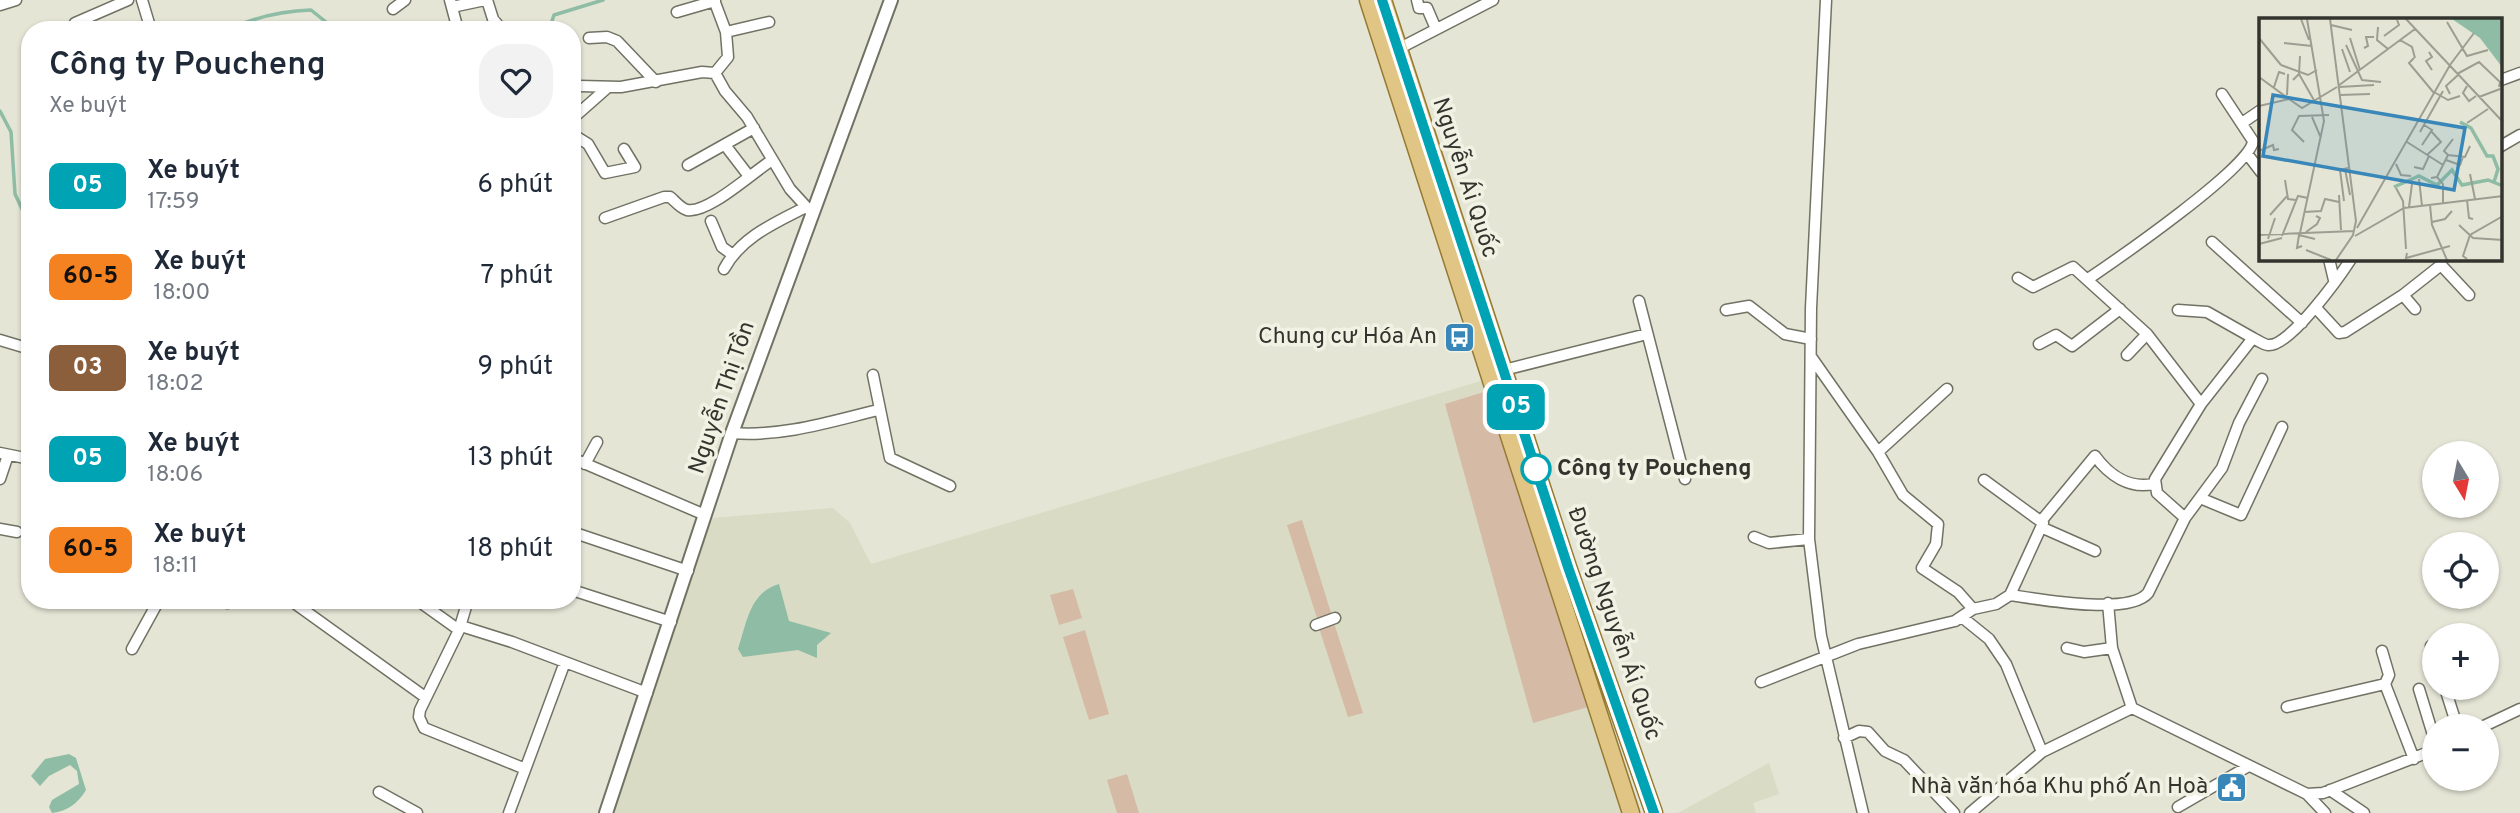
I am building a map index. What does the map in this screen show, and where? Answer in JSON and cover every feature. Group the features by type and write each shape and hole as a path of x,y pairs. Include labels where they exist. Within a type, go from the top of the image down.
{"main road":[{"name":"Nguyễn Ái Quốc","path":"1368,0 1496,372"},
{"name":"Nguyễn Ái Quốc","path":"1382,0 1631,813"},
{"name":"Đường Nguyễn Ái Quốc","path":"1496,372 1654,813"}],"street":[{"path":"0,5 16,0"},
{"path":"80,21 128,0"},
{"path":"142,0 148,21"},
{"path":"393,9 405,0"},
{"path":"456,21 451,4 486,0 495,21"},
{"name":"Nguyễn Thị Tồn","path":"606,813 808,210 891,0"},
{"path":"1417,0 1419,8 1427,8 1436,29"},
{"path":"1398,49 1493,0"},
{"path":"1826,0 1811,339 1809,539 1814,592 1826,659 1863,813"},
{"path":"677,12 714,1 726,32 728,57 715,73"},
{"path":"726,32 769,22"},
{"path":"589,38 607,37 617,41 656,82"},
{"path":"581,86 606,89 702,72 715,73"},
{"path":"715,73 754,128 771,161 808,210 765,228 733,255 724,269"},
{"path":"2502,80 2520,73"},
{"path":"581,111 606,89"},
{"path":"2088,279 2188,207 2248,155 2253,141 2222,94"},
{"path":"2242,123 2259,111"},
{"path":"688,165 754,128"},
{"path":"2502,145 2520,135"},
{"path":"581,138 588,144 605,173 635,167 624,149"},
{"path":"725,145 748,175"},
{"path":"2248,155 2259,169"},
{"path":"605,218 664,197 670,197 685,209 695,210 723,196 748,175 771,161"},
{"path":"710,221 722,247 733,255"},
{"path":"2212,242 2302,323"},
{"path":"2329,261 2334,280"},
{"path":"2178,310 2207,312 2253,338 2272,345 2302,323 2316,308 2349,261"},
{"path":"2316,308 2339,333 2345,332 2403,295 2441,265 2469,295"},
{"path":"2018,278 2027,286 2038,286 2071,267 2088,279 2147,334 2201,404"},
{"path":"2403,295 2415,309"},
{"path":"1639,301 1685,479"},
{"path":"1726,310 1749,306 1785,334 1811,339"},
{"path":"2039,344 2056,335 2072,346 2120,309"},
{"path":"1496,372 1647,334"},
{"path":"2127,355 2147,334"},
{"path":"2153,484 2201,404 2253,338"},
{"path":"0,340 21,346"},
{"path":"1811,358 1878,452 1903,495 1938,524 1936,544 1922,568 1958,593 1973,609"},
{"path":"873,375 887,452 893,462 950,486"},
{"path":"2010,596 2045,601 2108,603 2144,598 2185,518 2222,468 2239,423 2262,379"},
{"path":"1810,391 1827,380"},
{"path":"1878,452 1947,389"},
{"path":"732,433 762,436 878,410"},
{"path":"2200,498 2233,514 2241,515 2282,427"},
{"path":"585,464 597,442"},
{"path":"0,479 4,454"},
{"path":"1761,682 1863,643 1944,625 1963,618 1973,609 1996,604 2010,596 2042,524 2095,456 2107,472 2118,478 2140,486 2153,484"},
{"path":"581,462 705,515"},
{"path":"1983,480 2042,524 2095,551"},
{"path":"2153,484 2160,496 2185,518"},
{"path":"0,529 17,532"},
{"path":"581,535 688,571"},
{"path":"1754,537 1769,543 1809,539"},
{"path":"581,593 671,622"},
{"path":"2108,603 2112,649 2132,708"},
{"path":"132,649 151,609"},
{"path":"302,609 425,698"},
{"path":"431,609 460,628 565,662 647,694"},
{"path":"465,609 460,628 425,698 419,717 424,728 523,768"},
{"path":"1316,625 1335,618"},
{"path":"1963,618 1989,639 2006,664 2042,752"},
{"path":"2067,648 2084,652 2112,649"},
{"path":"2382,652 2389,675 2385,684 2414,759"},
{"path":"509,813 523,768 565,662"},
{"path":"2287,707 2385,684"},
{"path":"2419,689 2427,714"},
{"path":"1972,812 2042,752 2132,708 2138,708 2247,767 2306,794 2325,813"},
{"path":"2499,719 2520,709"},
{"path":"1844,737 1859,731 1868,732 1885,751 1904,760 1954,813"},
{"path":"2306,794 2330,790 2422,755"},
{"path":"2178,807 2247,767"},
{"path":"2330,790 2364,813"},
{"path":"379,792 417,813"}],"shaded area":[{"path":"1484,380 1624,813 613,813 711,518 833,508 850,523 871,564"},
{"path":"1487,391 1588,707 1533,723 1445,404"},
{"path":"1302,520 1332,616 1318,621 1287,525"},
{"path":"779,584 789,621 831,633 817,645 817,658 798,650 743,657 738,649 755,602 769,588"},
{"path":"1073,589 1082,618 1059,625 1050,595"},
{"path":"1334,623 1363,713 1348,717 1319,628"},
{"path":"1085,630 1109,714 1089,720 1063,637"},
{"path":"69,754 76,758 86,790 72,806 52,813 49,807 52,800 79,784 77,771 70,765 49,776 40,786 31,776 45,759"},
{"path":"1769,763 1779,794 1753,803 1756,813 1678,813"},
{"path":"1127,774 1139,813 1117,813 1107,780"}],"waterway":[{"path":"552,21 554,15 603,0"},
{"path":"251,21 268,15 311,10 325,21"},
{"path":"0,111 11,132 15,194 21,207"}],"bus line":[{"name":"05","path":"1382,0 1568,567 1654,813"}],"place":[{"name":"Chung cư Hóa An","path":"1460,337"},
{"name":"Công ty Poucheng","path":"1536,469"},
{"name":"Nhà văn hóa Khu phố An Hoà","path":"2231,787"}]}
